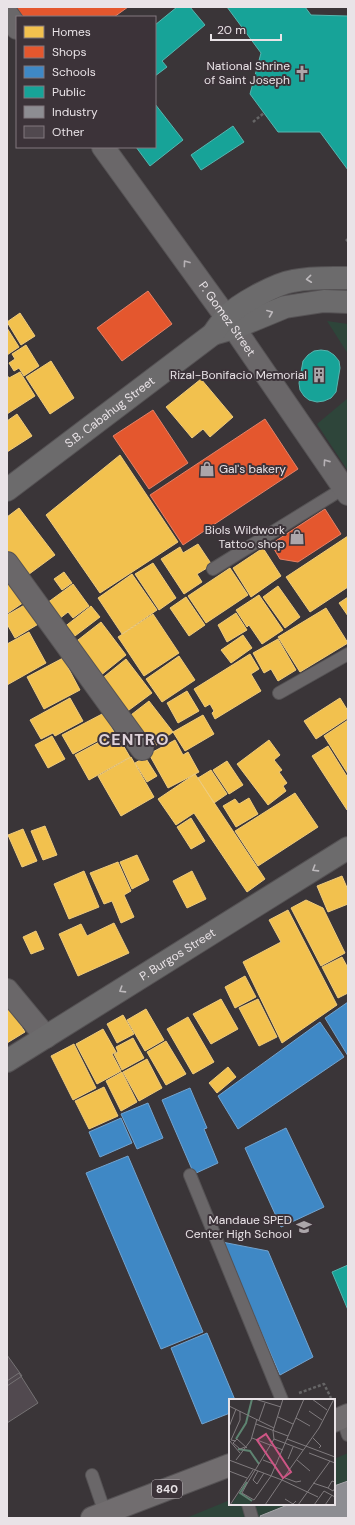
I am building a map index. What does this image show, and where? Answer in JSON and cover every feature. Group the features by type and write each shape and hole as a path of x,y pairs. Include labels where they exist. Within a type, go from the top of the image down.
{"highway":[{"name":"840","path":"98,1515 229,1465"}],"street":[{"path":"7,14 16,27"},
{"name":"P. Gomez Street","path":"104,148 230,322 346,491"},
{"name":"S.B. Cabahug Street","path":"7,490 230,322 262,294 293,281 325,278 348,278"},
{"path":"230,322 285,307 324,301 348,302"},
{"path":"7,563 142,749"},
{"name":"P. Burgos Street","path":"7,1061 348,848"},
{"path":"7,990 46,1038"}],"lane":[{"path":"213,569 346,491"},
{"path":"279,693 348,654"},
{"path":"190,1175 282,1399"},
{"path":"92,1475 98,1515"},
{"path":"248,1505 252,1518"}],"path":[{"path":"253,122 264,113"},
{"path":"296,1394 324,1384 332,1399"},
{"path":"335,1406 341,1418"}],"green space":[{"path":"327,321 348,324 348,354"},
{"path":"348,398 348,471 317,424"},
{"path":"348,1453 348,1518 186,1518 229,1500 229,1505 335,1505 335,1459"}],"building: Homes":[{"path":"20,313 35,336 21,345 7,322"},
{"path":"7,328 19,347 7,355"},
{"path":"26,345 39,366 24,376 19,368 14,371 9,363 15,359 12,354"},
{"path":"51,361 74,398 50,414 26,377"},
{"path":"20,372 35,396 7,414 7,375 9,378"},
{"path":"201,379 233,417 210,437 203,429 192,438 166,407"},
{"path":"17,414 32,436 7,452 7,421"},
{"path":"120,455 178,542 100,593 46,515"},
{"path":"19,508 55,555 21,580 7,561 7,517"},
{"path":"348,536 348,587 310,612 286,577"},
{"path":"198,544 212,565 197,574 202,582 184,594 161,559 180,547 183,553"},
{"path":"263,548 281,576 251,597 233,568"},
{"path":"153,563 176,598 159,610 135,574"},
{"path":"230,568 248,595 206,623 188,596"},
{"path":"64,572 72,583 62,590 54,579"},
{"path":"7,574 30,598 8,613 7,611"},
{"path":"132,574 157,610 122,634 98,598"},
{"path":"73,584 89,606 73,618 68,612 59,619 47,603"},
{"path":"278,586 300,617 285,628 263,597"},
{"path":"259,595 283,630 262,644 249,625 247,627 236,610"},
{"path":"186,597 205,625 189,636 170,608"},
{"path":"348,597 348,616 339,603"},
{"path":"28,603 40,623 15,638 7,624 7,615"},
{"path":"91,606 100,617 71,639 63,628"},
{"path":"326,608 348,643 300,672 278,637"},
{"path":"236,613 247,630 227,642 218,625"},
{"path":"153,614 179,653 144,676 118,637"},
{"path":"101,622 126,655 95,680 69,647"},
{"path":"29,632 46,663 7,685 7,644"},
{"path":"243,635 252,648 231,663 221,650"},
{"path":"278,639 296,670 278,681 271,669 264,673 253,653"},
{"path":"250,654 259,669 251,674 261,691 215,719 212,713 214,711 210,704 205,707 194,689"},
{"path":"179,656 195,680 162,702 146,679"},
{"path":"63,658 80,690 44,709 27,677"},
{"path":"126,659 152,693 125,713 100,680"},
{"path":"187,691 199,711 178,723 167,703"},
{"path":"70,698 83,721 55,736 53,733 41,739 30,720"},
{"path":"340,698 348,711 348,718 316,739 304,721"},
{"path":"149,701 173,732 151,749 127,718"},
{"path":"104,713 114,732 73,754 62,735"},
{"path":"203,715 214,734 185,751 173,732"},
{"path":"348,720 348,774 324,736"},
{"path":"116,733 130,757 89,780 75,755"},
{"path":"52,736 65,759 48,768 35,745"},
{"path":"175,740 183,755 188,752 199,772 168,788 149,754"},
{"path":"269,740 280,755 274,760 282,770 279,772 287,783 283,786 286,791 268,805 237,764"},
{"path":"328,746 348,778 347,810 312,756"},
{"path":"131,757 154,797 121,816 98,776"},
{"path":"145,757 157,776 147,782 135,763"},
{"path":"227,761 243,785 229,794 213,770"},
{"path":"211,770 227,794 214,803 198,778"},
{"path":"195,774 265,879 247,892 194,813 176,825 158,799"},
{"path":"295,793 318,827 258,866 235,831"},
{"path":"249,798 258,814 236,827 223,806 235,799 239,804"},
{"path":"191,818 205,841 191,849 177,827"},
{"path":"45,826 57,855 43,860 31,831"},
{"path":"23,829 37,861 22,867 8,835"},
{"path":"137,855 149,880 132,889 120,862"},
{"path":"118,862 131,891 124,895 134,917 121,923 112,901 104,904 90,873"},
{"path":"84,871 99,907 69,919 54,884"},
{"path":"192,871 206,899 187,908 173,881"},
{"path":"342,876 348,890 348,904 328,912 317,886"},
{"path":"306,900 323,908 345,953 321,966 291,908"},
{"path":"288,910 337,1005 282,1043 243,962 281,942 269,920"},
{"path":"114,923 129,953 78,976 59,934 81,924 87,936"},
{"path":"36,931 44,949 31,954 23,937"},
{"path":"342,957 348,968 348,993 338,998 322,967"},
{"path":"245,976 256,997 235,1008 225,987"},
{"path":"221,999 238,1029 211,1044 193,1014"},
{"path":"258,999 277,1037 259,1046 239,1008"},
{"path":"7,1003 25,1032 7,1043"},
{"path":"146,1009 164,1040 145,1051 127,1020"},
{"path":"123,1015 134,1034 117,1043 107,1024"},
{"path":"188,1017 214,1062 193,1074 167,1029"},
{"path":"103,1029 116,1052 112,1054 121,1071 97,1084 76,1044"},
{"path":"133,1038 144,1058 122,1070 114,1054 118,1052 116,1047"},
{"path":"166,1041 186,1074 166,1085 147,1052"},
{"path":"74,1044 96,1088 73,1100 51,1056"},
{"path":"147,1059 162,1088 139,1101 123,1072"},
{"path":"228,1067 236,1077 217,1093 209,1083"},
{"path":"122,1072 137,1102 121,1111 106,1081"},
{"path":"104,1087 118,1116 89,1129 75,1101"}],"building: Shops":[{"path":"15,7 128,7 115,16 21,16"},
{"path":"148,291 172,324 122,361 97,328"},
{"path":"153,410 188,463 149,489 113,436"},
{"path":"265,419 298,469 183,545 150,495"},
{"path":"325,509 341,534 298,562 280,559 271,544"}],"building: Schools":[{"path":"348,1002 348,1056 325,1018"},
{"path":"320,1022 344,1057 238,1129 218,1096"},
{"path":"190,1088 207,1128 204,1129 218,1163 194,1174 162,1100"},
{"path":"148,1103 163,1138 137,1149 121,1114"},
{"path":"121,1118 132,1143 100,1157 89,1132"},
{"path":"286,1128 324,1207 281,1227 245,1148"},
{"path":"128,1156 203,1332 161,1349 86,1173"},
{"path":"222,1242 268,1251 313,1357 280,1375"},
{"path":"207,1333 235,1399 229,1399 229,1413 202,1424 171,1348"}],"building: Public":[{"path":"177,7 190,7 205,25 162,61 167,67 156,75 156,24"},
{"name":"National Shrine of Saint Joseph","path":"227,7 305,7 311,15 348,16 348,170 320,132 278,132 250,94 261,53"},
{"path":"156,105 183,140 150,166 137,148 156,148"},
{"path":"233,126 244,142 201,170 191,155"},
{"name":"Rizal-Bonifacio Memorial","path":"314,351 328,351 334,355 339,361 340,368 336,392 331,398 317,402 309,400 304,396 300,390 299,383 303,361"},
{"path":"348,1265 348,1310 332,1272"}],"building: Industry":[{"path":"348,1481 348,1518 261,1518 260,1516 288,1505 335,1505 335,1486"}],"building: Other":[{"path":"7,1355 22,1376 7,1386"},
{"path":"19,1373 38,1403 7,1423 7,1381"}],"place":[{"name":"National Shrine of Saint Joseph","path":"302,73"},
{"name":"Rizal-Bonifacio Memorial","path":"319,375"},
{"name":"Gal's bakery","path":"207,469"},
{"name":"Biols Wildwork Tattoo shop","path":"297,537"},
{"name":"Mandaue SPED Center High School","path":"304,1227"}],"district":[{"name":"CENTRO","path":"134,739"}]}
